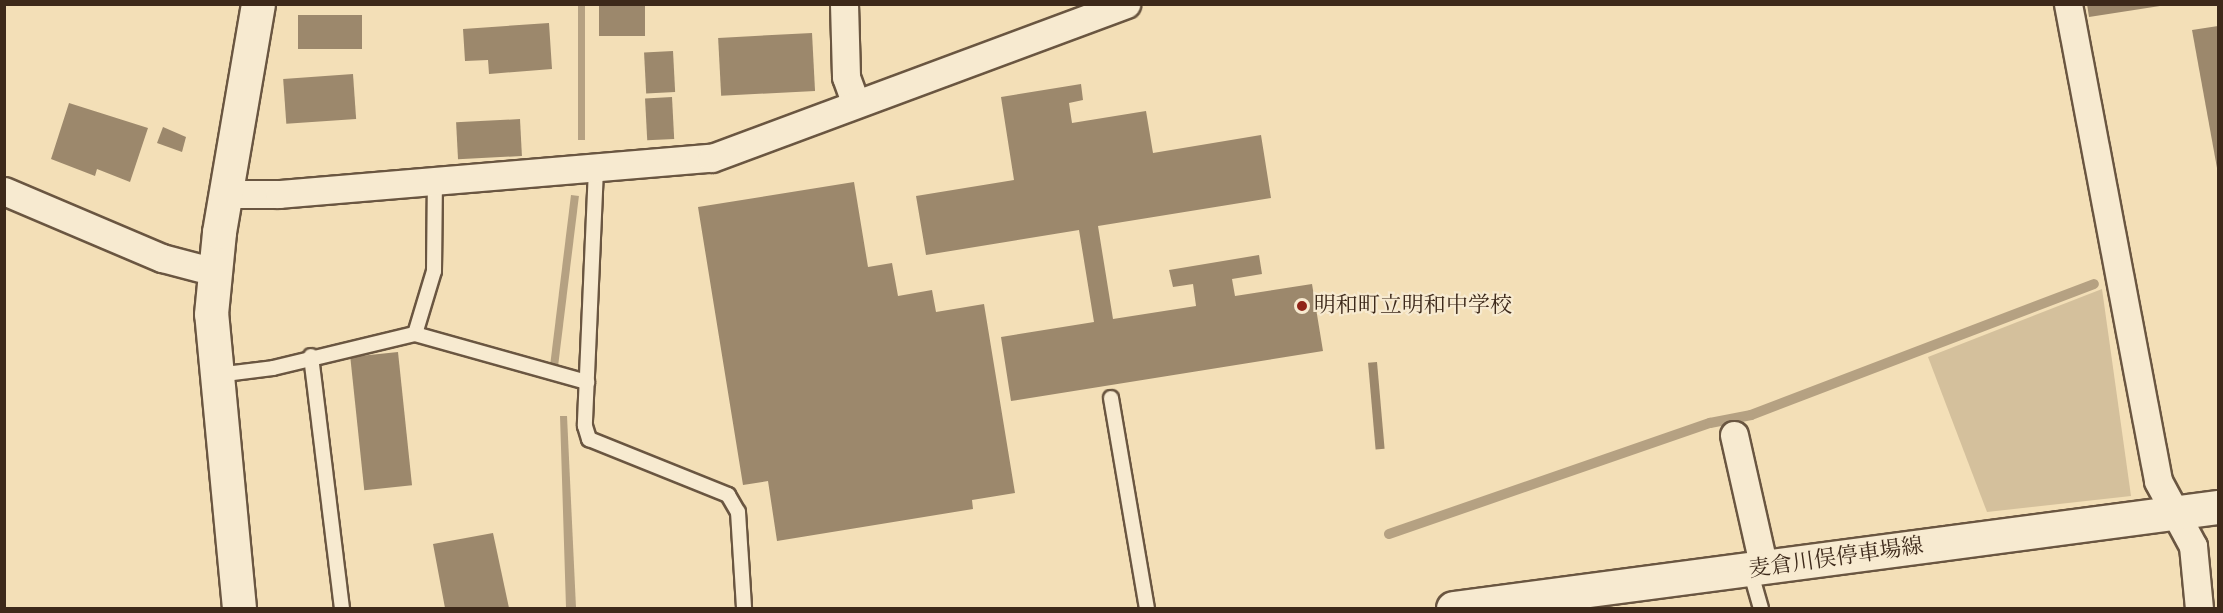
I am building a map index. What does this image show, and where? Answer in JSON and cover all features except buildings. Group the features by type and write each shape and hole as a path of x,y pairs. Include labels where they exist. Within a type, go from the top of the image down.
{"main road":[{"path":"240,609 215,375 211,314 225,194 258,4"},
{"name":"麦倉川俣停車場線","path":"1453,609 1553,602 1757,569 2218,507"}],"street":[{"path":"844,4 846,77 855,102"},
{"path":"225,194 435,182 712,158 855,102 1126,4"},
{"path":"2068,4 2158,481 2164,498 2176,513 2193,546 2199,609"},
{"path":"4,190 162,258 215,272"},
{"path":"1734,435 1757,569"}],"lane":[{"path":"596,168 585,426 589,439 728,495 738,512 744,609"},
{"path":"415,334 434,271 435,182"},
{"path":"215,375 273,368 311,356 415,334 587,382"},
{"path":"311,356 342,609"},
{"path":"1111,398 1147,609"},
{"path":"1757,569 1761,609"}],"shaded area":[{"path":"578,5 585,5 585,140 578,140"},
{"path":"571,195 579,196 558,367 550,366"},
{"path":"2102,289 2131,496 1987,512 1928,357"},
{"path":"560,416 567,416 576,608 566,608"}],"waterway":[{"path":"1389,534 1710,423 1751,415 2094,284"}],"place":[{"name":"明和町立明和中学校","path":"1302,306"}]}
